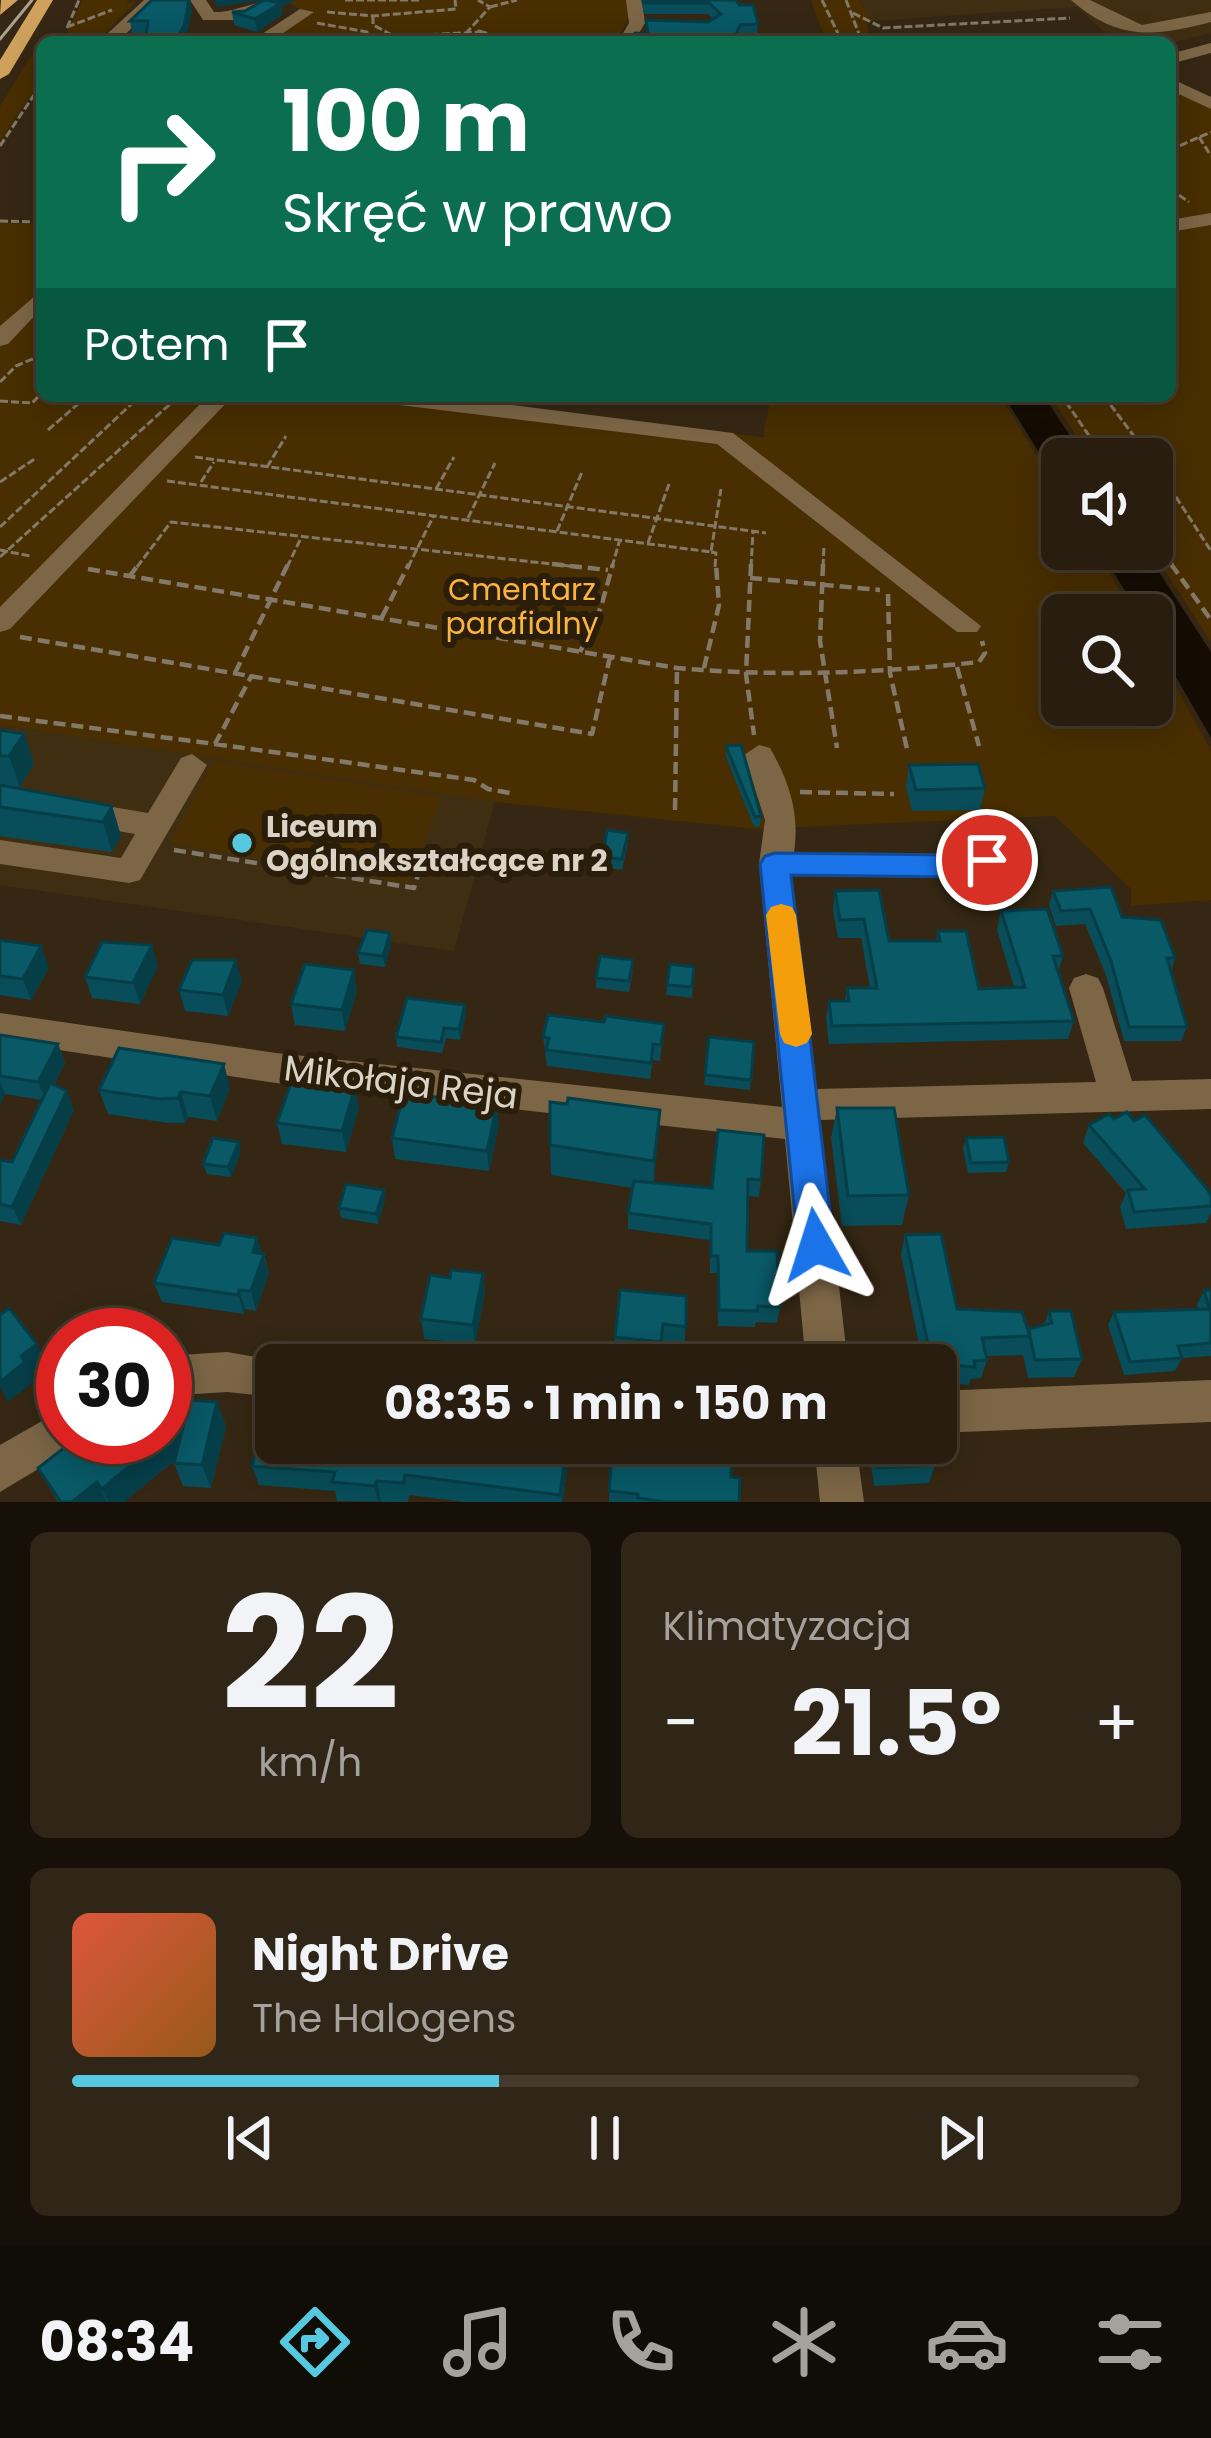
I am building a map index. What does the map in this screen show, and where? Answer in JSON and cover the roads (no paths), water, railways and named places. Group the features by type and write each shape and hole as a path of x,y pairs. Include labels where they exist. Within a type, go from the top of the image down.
{"main road":[{"path":"0,10 10,0"},
{"path":"2,66 45,0"}],"street":[{"path":"119,36 130,15 149,1 168,0"},
{"path":"198,0 209,17 239,17 276,31"},
{"path":"239,17 270,0"},
{"path":"631,36 634,0"},
{"path":"1078,9 1145,34 1211,17"},
{"path":"268,36 300,16"},
{"path":"634,36 666,23"},
{"path":"1176,56 1211,47"},
{"path":"1176,86 1211,104"},
{"path":"0,339 36,305"},
{"path":"9,630 56,562 215,402"},
{"path":"431,402 724,439 967,626"},
{"path":"0,852 129,871 203,754"},
{"path":"759,754 776,792 785,829 775,864 825,1344"},
{"path":"0,799 150,836"},
{"path":"775,864 956,866 1017,854"},
{"path":"1086,988 1119,1097"},
{"name":"Mikołaja Reja","path":"0,1027 276,1068 759,1124 803,1115 1211,1094"},
{"path":"192,1374 255,1375"},
{"path":"957,1411 1211,1401"},
{"path":"0,1470 36,1447"},
{"path":"826,1464 842,1502"}],"tram line":[{"path":"0,39 32,0"}],"place":[{"name":"Liceum Ogólnokształcące nr 2","path":"242,843"}],"park label":[{"name":"Cmentarz parafialny","path":"522,606"}]}
